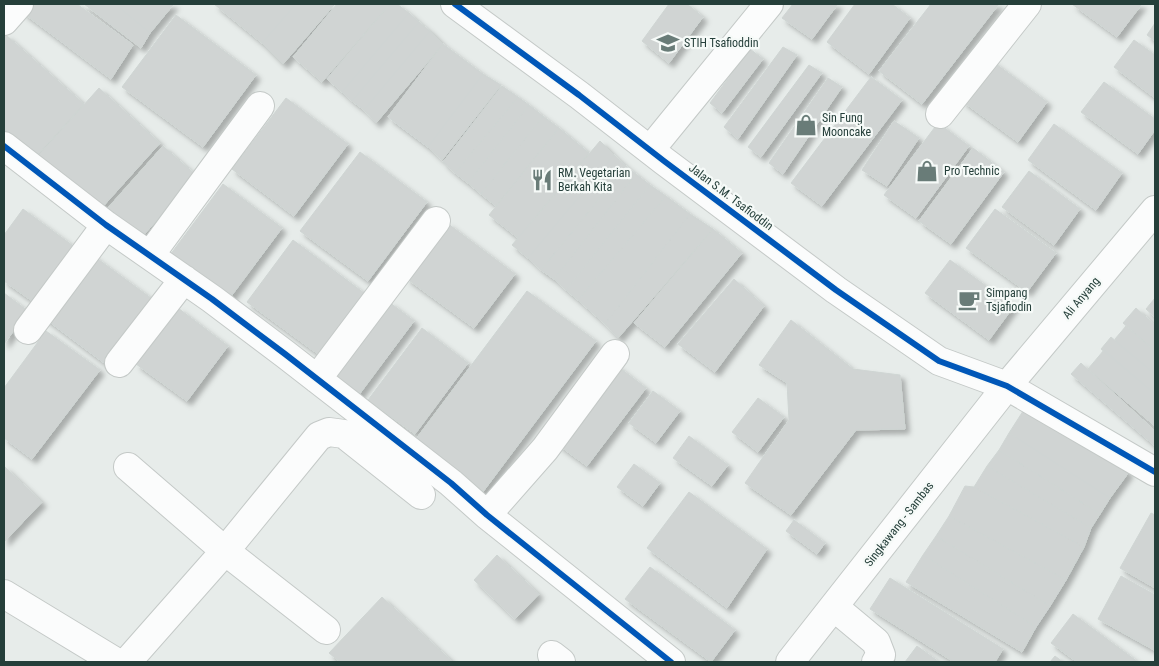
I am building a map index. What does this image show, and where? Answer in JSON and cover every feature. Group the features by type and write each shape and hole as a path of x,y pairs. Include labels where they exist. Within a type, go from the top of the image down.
{"street":[{"path":"4,21 19,4"},
{"name":"Jalan S.M. Tsafioddin","path":"455,4 579,95 836,290 939,361 1007,386 1155,472"},
{"path":"650,150 769,4"},
{"path":"940,114 1028,4"},
{"path":"150,255 260,106"},
{"path":"4,146 106,225 212,299 317,379 451,483 671,662"},
{"name":"Ali Anyang","path":"1007,386 1155,210"},
{"path":"317,379 436,220"},
{"path":"28,330 106,225"},
{"path":"119,364 184,279"},
{"path":"487,514 545,449 615,354"},
{"name":"Singkawang - Sambas","path":"790,662 1007,386"},
{"path":"127,662 225,551 319,436 329,432 344,434 421,495"},
{"path":"128,467 225,551 326,630"},
{"path":"4,594 116,662"},
{"path":"834,607 876,642 881,655 876,662"}],"building":[{"path":"29,4 77,4 133,45 111,79 22,12"},
{"path":"84,4 115,4 150,33 141,48"},
{"path":"115,4 174,4 150,33"},
{"path":"214,4 241,4 230,17"},
{"path":"241,4 296,4 262,43 230,17"},
{"path":"296,4 335,4 283,64 262,43"},
{"path":"337,4 390,4 322,82 293,57"},
{"path":"390,4 397,4 409,13 342,92 327,79"},
{"path":"669,4 687,4 703,17 669,63 642,41"},
{"path":"793,4 838,4 812,39 782,18"},
{"path":"855,4 892,4 910,18 869,74 827,42"},
{"path":"931,4 999,4 922,104 879,71"},
{"path":"1072,4 1142,4 1117,37"},
{"path":"409,13 419,22 352,101 342,92"},
{"path":"176,15 256,75 203,147 122,87"},
{"path":"419,22 430,31 364,110 352,101"},
{"path":"1155,23 1155,41 1147,35"},
{"path":"430,31 443,44 376,123 364,110"},
{"path":"6,35 84,104 30,163 4,139 4,37"},
{"path":"1134,40 1155,55 1155,98 1114,67"},
{"path":"443,44 483,74 428,147 388,117"},
{"path":"783,47 797,55 738,139 724,127"},
{"path":"750,49 763,59 722,113 710,103"},
{"path":"992,61 1047,102 1018,142 962,101"},
{"path":"809,65 822,73 761,157 748,147"},
{"path":"483,74 501,85 442,160 428,147"},
{"path":"871,77 902,100 822,206 791,183"},
{"name":"Sin Fung Mooncake","path":"828,78 842,87 783,174 769,163"},
{"path":"1104,82 1155,119 1155,130 1138,154 1081,112"},
{"path":"502,86 518,97 455,173 443,162"},
{"path":"99,88 160,143 98,212 37,157"},
{"path":"518,97 529,105 468,183 455,173"},
{"path":"286,98 348,144 294,216 232,169"},
{"path":"529,105 543,116 481,194 468,183"},
{"path":"543,116 559,128 496,206 481,194"},
{"path":"894,121 919,138 887,186 862,170"},
{"name":"Pro Technic","path":"938,123 969,146 916,218 884,195"},
{"path":"1054,124 1122,173 1096,210 1028,160"},
{"name":"RM. Vegetarian Berkah Kita","path":"559,128 589,153 518,238 489,215"},
{"path":"600,141 614,155 528,258 512,245"},
{"path":"163,146 197,176 140,239 107,209"},
{"path":"973,148 1004,172 951,244 919,221"},
{"path":"360,152 427,202 368,281 300,231"},
{"path":"614,155 626,166 541,270 528,258"},
{"path":"626,166 636,174 554,279 541,270"},
{"path":"1029,171 1080,209 1054,245 1002,207"},
{"path":"636,174 650,185 566,290 554,279"},
{"path":"223,184 282,228 229,299 170,255"},
{"path":"650,185 666,196 578,300 566,290"},
{"path":"666,196 690,214 605,324 578,300"},
{"path":"23,209 76,248 35,303 4,281 4,235"},
{"path":"995,209 1056,253 1027,292 966,248"},
{"path":"690,214 713,229 618,338 605,324"},
{"path":"447,223 515,274 474,328 406,278"},
{"path":"713,229 742,253 665,347 634,323"},
{"path":"293,240 368,296 322,357 247,302"},
{"path":"91,254 155,301 107,365 43,317"},
{"name":"Simpang Tsjafiodin","path":"950,260 1014,306 989,340 925,293"},
{"path":"734,279 764,306 715,372 678,344"},
{"path":"527,291 596,341 482,493 413,443"},
{"path":"4,293 28,311 4,344"},
{"path":"1155,298 1155,317 1146,309"},
{"path":"389,302 414,321 355,400 330,381"},
{"path":"178,308 228,346 187,401 136,364"},
{"path":"1136,308 1155,325 1155,351 1123,323"},
{"path":"791,320 853,369 900,375 905,429 856,430 791,515 745,483 789,420 787,383 759,365"},
{"path":"1126,326 1155,351 1155,374 1117,343 1115,339"},
{"path":"422,328 468,363 415,434 368,400"},
{"path":"46,331 100,370 32,459 4,438 4,388"},
{"path":"1111,337 1155,374 1155,394 1101,349"},
{"path":"1104,350 1155,394 1155,426 1088,369"},
{"path":"1081,363 1155,431 1155,446 1071,374"},
{"path":"616,365 646,388 587,466 557,444"},
{"path":"653,391 680,411 656,443 629,423"},
{"path":"758,398 784,417 758,452 732,432"},
{"path":"1025,408 1129,472 1110,498 1009,433"},
{"path":"1009,433 1110,498 1100,514 999,450"},
{"path":"689,436 728,465 712,486 673,458"},
{"path":"999,450 1100,514 1091,528 987,466"},
{"path":"634,464 660,483 643,506 617,487"},
{"path":"4,466 42,502 4,542"},
{"path":"987,466 1091,528 1084,547 974,487"},
{"path":"965,486 974,487 1084,547 1066,580 949,516"},
{"path":"689,492 767,549 727,608 647,548"},
{"path":"1151,513 1155,515 1155,588 1120,568"},
{"path":"949,516 1066,580 1050,606 936,536"},
{"path":"794,520 825,543 817,554 786,531"},
{"path":"936,536 1050,606 1036,627 923,555"},
{"path":"497,555 539,594 515,619 474,580"},
{"path":"923,555 1036,627 1022,652 906,582"},
{"path":"650,567 735,630 711,662 625,599"},
{"path":"1121,576 1155,595 1154,650 1098,619"},
{"path":"890,578 1003,649 995,662 954,662 870,609"},
{"path":"382,597 453,662 340,662 329,653"},
{"path":"1073,614 1138,662 1077,662 1051,643"},
{"path":"917,646 939,662 905,662"},
{"path":"1055,656 1063,662 1050,662"}],"cycle path":[{"path":"455,4 579,95 836,290 939,361 1007,386 1155,472"},
{"path":"4,146 106,225 212,299 285,354 451,483 487,515 671,662"}],"place":[{"name":"STIH Tsafioddin","path":"668,43"},
{"name":"Sin Fung Mooncake","path":"806,125"},
{"name":"Pro Technic","path":"927,171"},
{"name":"RM. Vegetarian Berkah Kita","path":"542,180"},
{"name":"Simpang Tsjafiodin","path":"969,300"}]}
